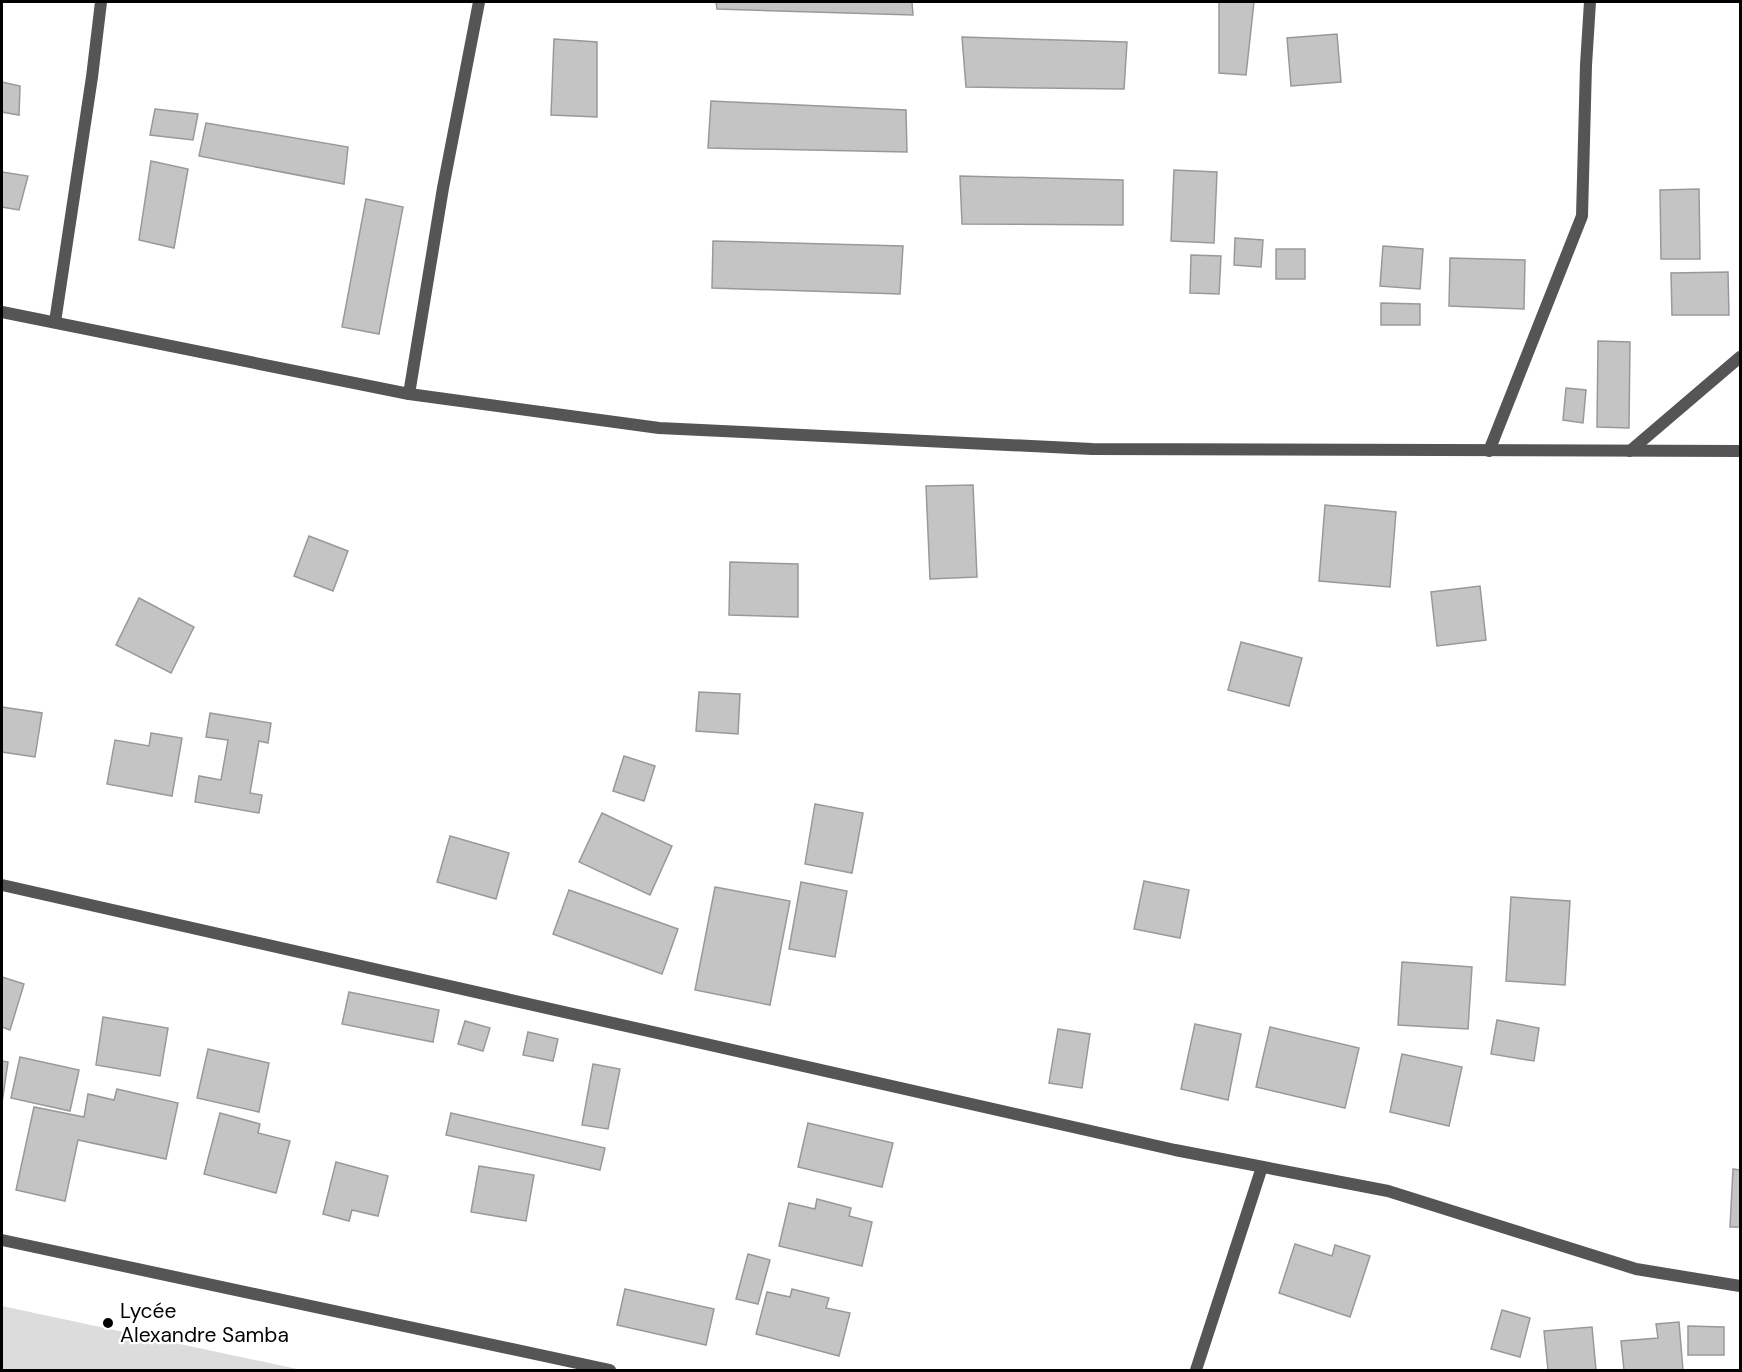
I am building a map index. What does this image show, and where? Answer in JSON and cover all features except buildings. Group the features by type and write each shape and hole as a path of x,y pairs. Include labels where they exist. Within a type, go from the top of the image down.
{"street":[{"path":"55,322 101,2"},
{"path":"410,394 443,188 478,2"},
{"path":"1489,451 1582,216 1590,2"},
{"path":"2,312 410,394 659,428 1092,449 1740,451"},
{"path":"1630,451 1740,357"},
{"path":"2,885 1164,1147 1388,1191 1636,1269 1740,1286"},
{"path":"1196,1371 1262,1167"},
{"path":"2,1240 610,1371"}],"shaded area":[{"path":"2,1306 302,1370 2,1370"}],"place":[{"name":"Lycée Alexandre Samba","path":"108,1323"}]}
